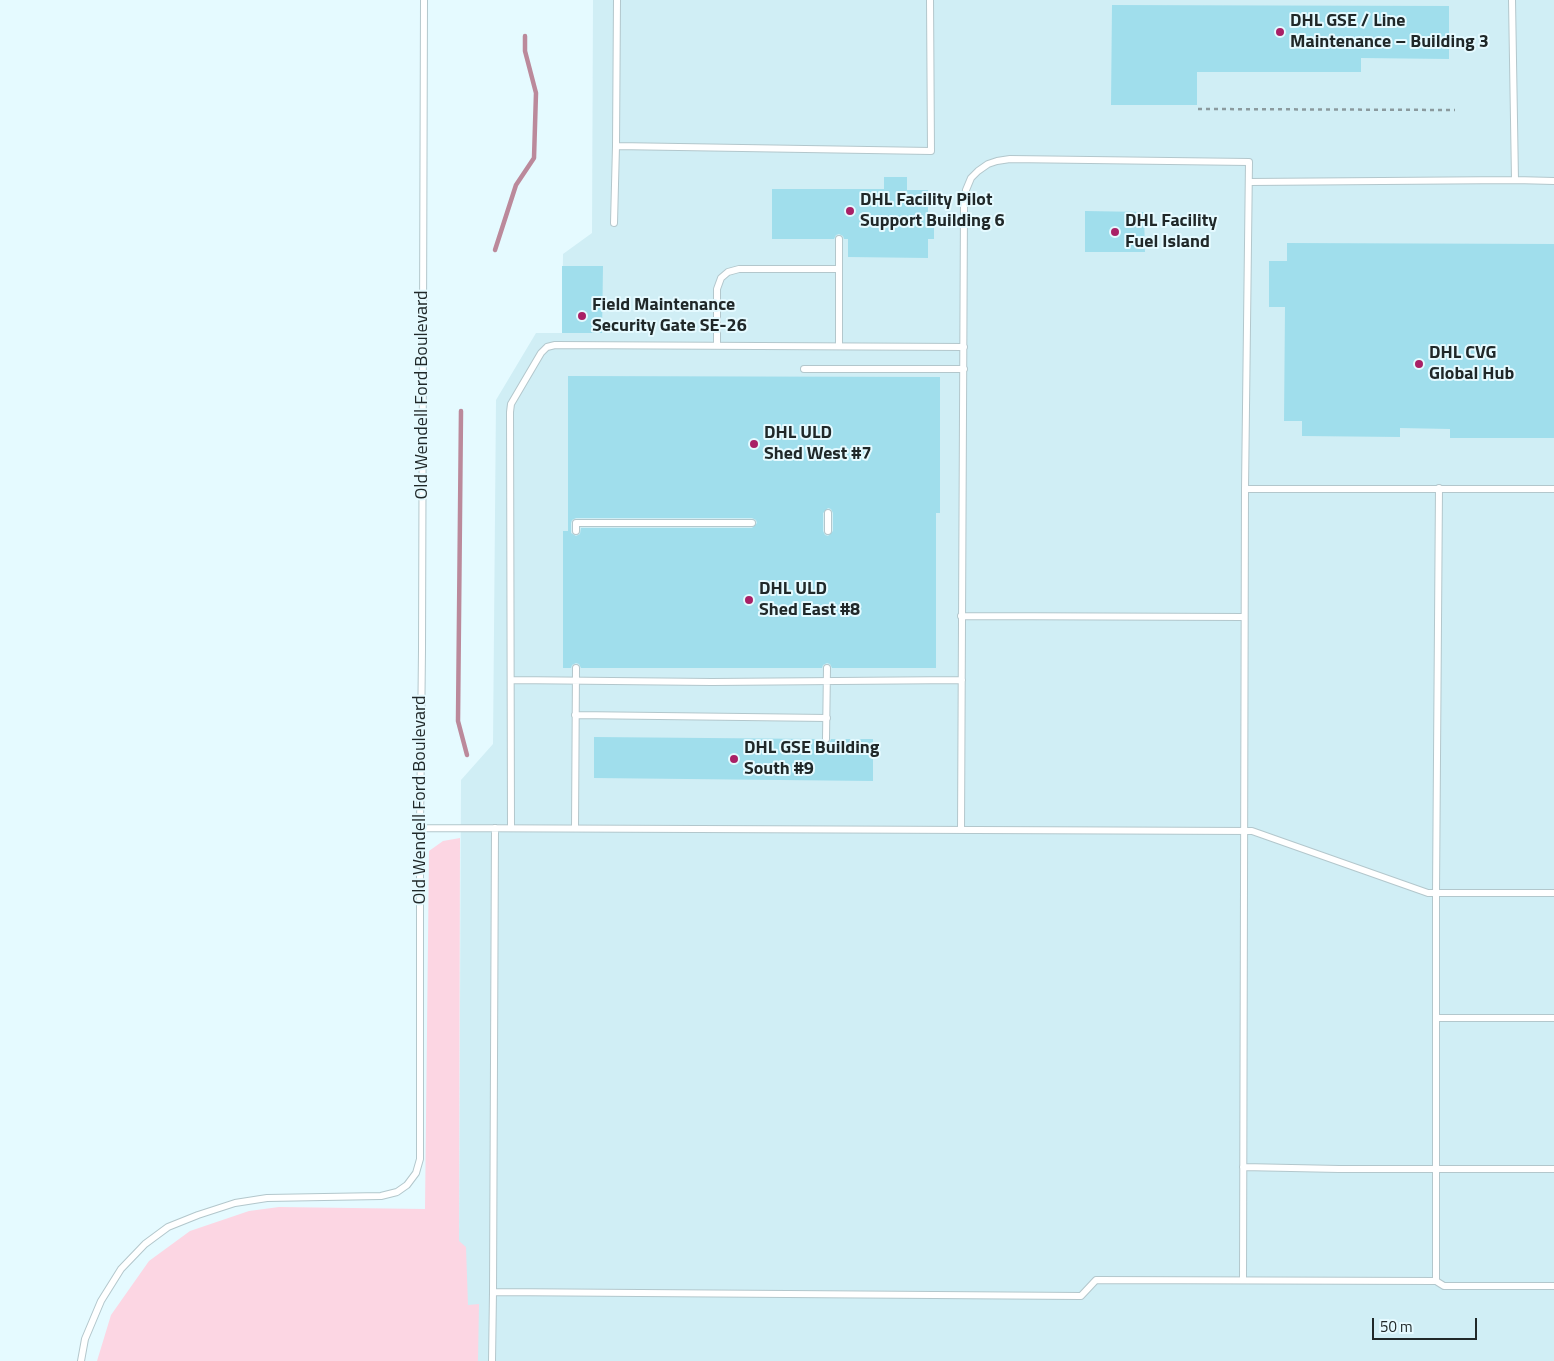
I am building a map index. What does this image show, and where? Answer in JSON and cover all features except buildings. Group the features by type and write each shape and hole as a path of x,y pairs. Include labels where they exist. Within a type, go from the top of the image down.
{"lane":[{"name":"Old Wendell Ford Boulevard","path":"81,1361 85,1339 101,1301 121,1269 145,1244 168,1227 198,1214 235,1203 267,1198 381,1196 397,1192 407,1186 416,1173 420,1159 424,0"},
{"path":"614,223 617,0"},
{"path":"616,146 931,151 930,0"},
{"path":"1512,0 1515,180"},
{"path":"961,830 961,616 966,190 971,178 988,164 1010,159 1249,162 1244,489 1243,1280"},
{"path":"1248,182 1554,181"},
{"path":"838,346 840,240"},
{"path":"717,346 717,288 721,278 728,272 739,269 839,269"},
{"path":"511,828 510,412 511,404 541,353 547,347 555,345 964,347"},
{"path":"804,369 964,369"},
{"path":"1436,1281 1439,488"},
{"path":"1244,489 1554,489"},
{"path":"828,513 828,531"},
{"path":"576,531 576,524 752,522"},
{"path":"961,616 1244,618"},
{"path":"575,828 576,668"},
{"path":"826,739 827,668"},
{"path":"511,680 712,682 962,680"},
{"path":"575,715 827,718"},
{"path":"420,828 1252,831 1428,893 1554,893"},
{"path":"492,1361 495,828"},
{"path":"1436,1018 1554,1018"},
{"path":"1243,1167 1554,1169"},
{"path":"493,1292 1080,1296 1096,1280 1436,1281 1444,1286 1554,1286"}],"path":[{"path":"1198,109 1455,110"}],"shaded area":[{"name":"DHL CVG Global Hub","path":"593,0 1554,0 1554,1361 293,1361 459,1241 461,780 493,744 496,400 536,333 562,333 563,254 592,233"},
{"path":"460,838 459,1241 466,1247 468,1305 479,1304 478,1361 97,1361 111,1315 149,1261 190,1231 249,1211 279,1207 425,1209 429,851 443,841"}],"waterway":[{"path":"495,250 516,185 534,158 536,93 525,51 525,36"},
{"path":"461,411 458,721 467,755"}],"place":[{"name":"DHL GSE / Line Maintenance – Building 3","path":"1280,32"},
{"name":"DHL Facility Pilot Support Building 6","path":"850,211"},
{"name":"DHL Facility Fuel Island","path":"1115,232"},
{"name":"Field Maintenance Security Gate SE-26","path":"582,316"},
{"name":"DHL CVG Global Hub","path":"1419,364"},
{"name":"DHL ULD Shed West #7","path":"754,444"},
{"name":"DHL ULD Shed East #8","path":"749,600"},
{"name":"DHL GSE Building South #9","path":"734,759"}]}
